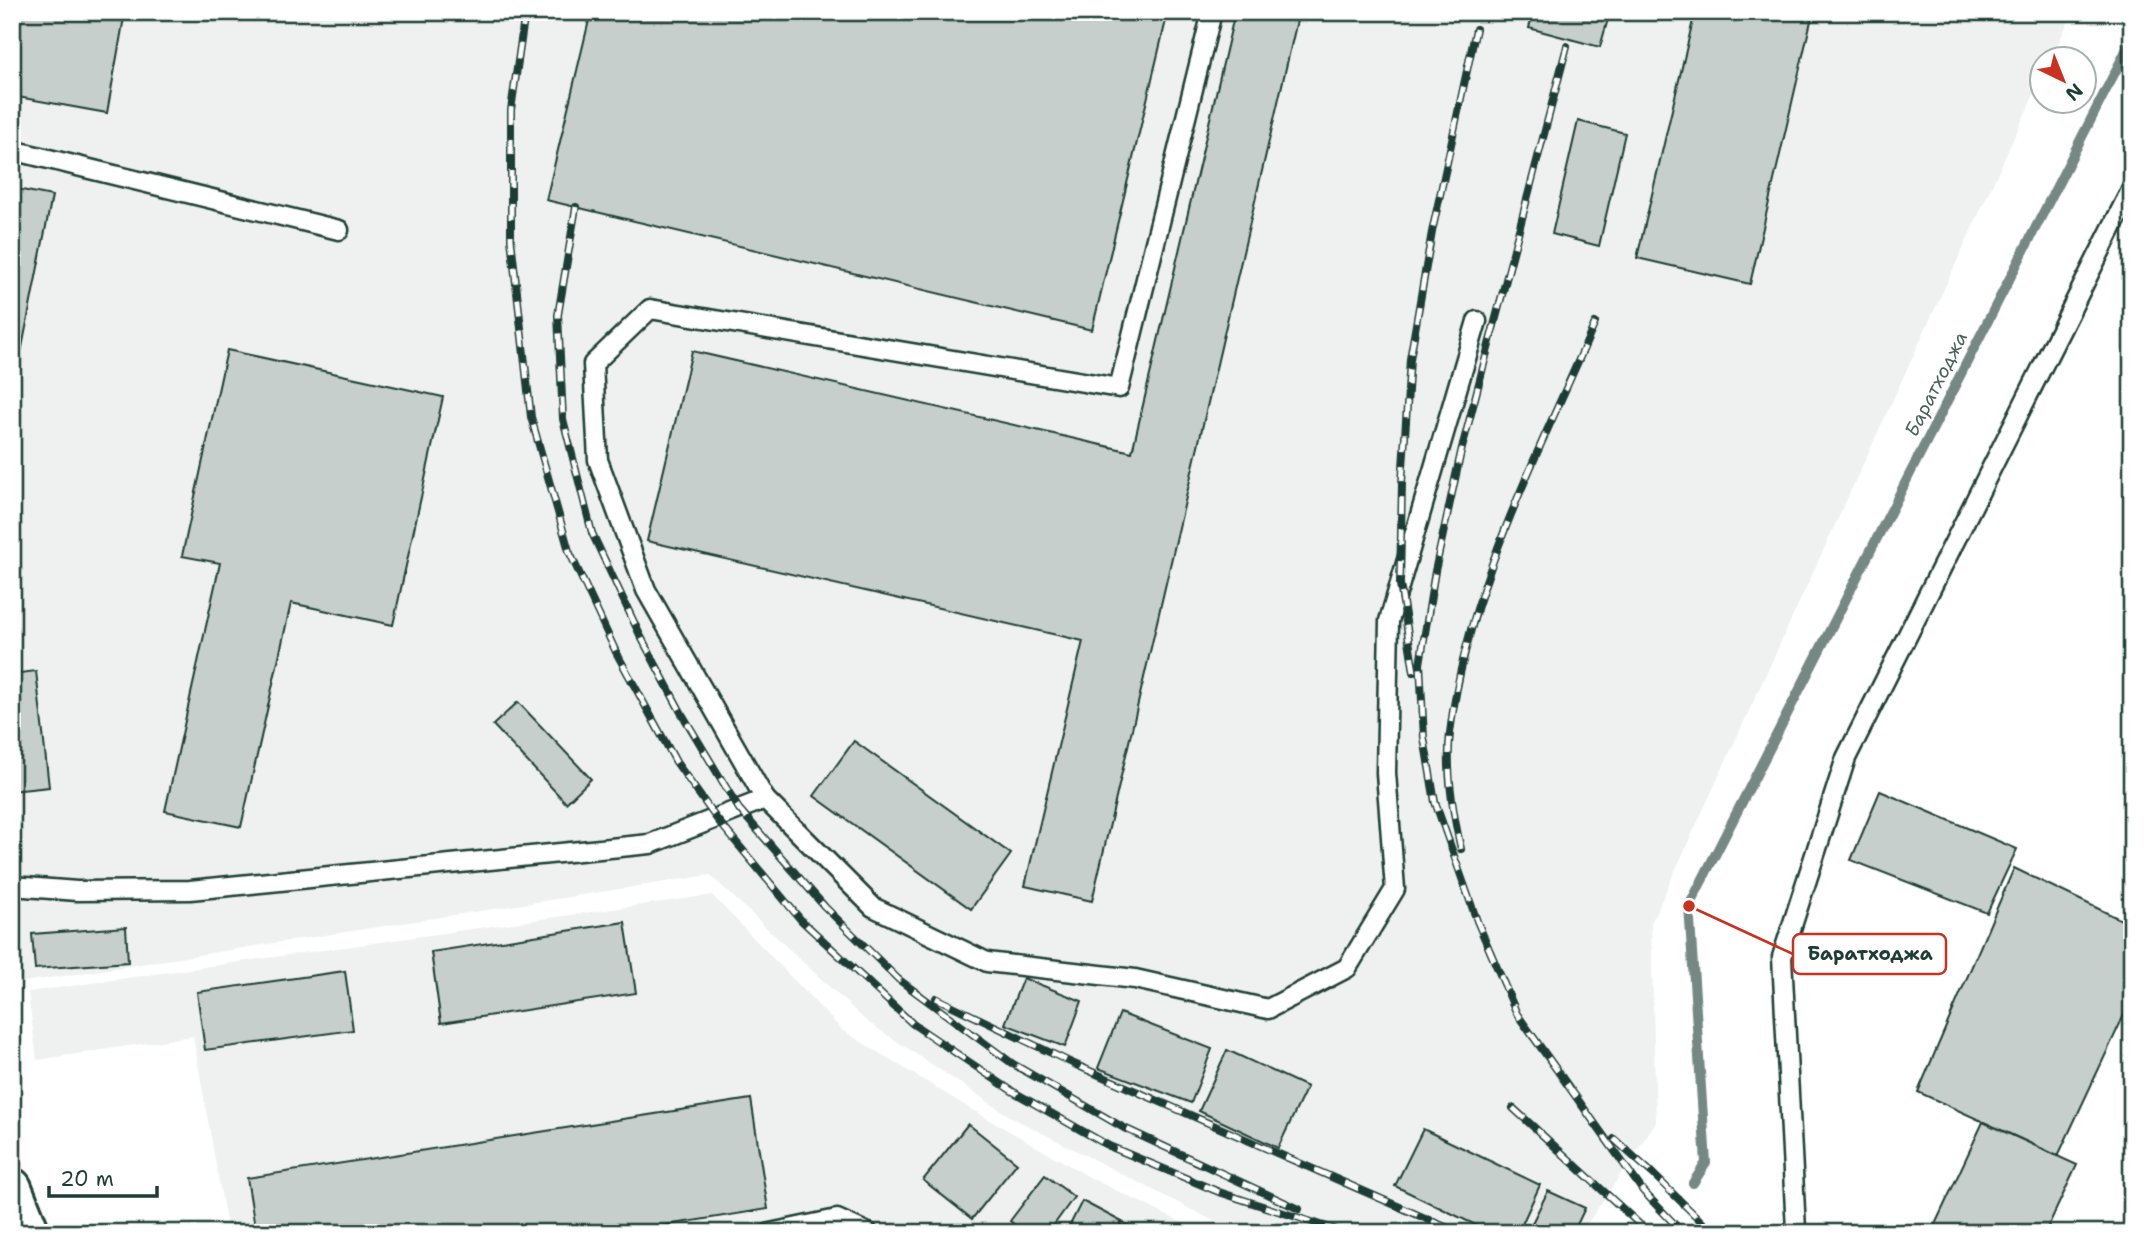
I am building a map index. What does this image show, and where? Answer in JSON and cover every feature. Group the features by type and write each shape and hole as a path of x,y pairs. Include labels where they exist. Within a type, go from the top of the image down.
{"street":[{"path":"12,1188 30,1233"}],"lane":[{"path":"1212,12 1119,388 650,309 593,364 598,460 646,590 765,799 873,907 987,962 1135,979 1268,1009 1347,968 1395,889 1386,773 1389,621 1477,321"},
{"path":"12,150 339,230"},
{"path":"1796,1230 1782,957 1846,758 2132,188"},
{"path":"12,886 77,891 190,890 650,844 765,799"},
{"path":"770,1233 837,1219 868,1233"}],"shaded area":[{"path":"12,12 2073,12 2057,46 2028,46 2028,107 1651,923 1656,1122 1581,1233 1237,1233 1011,1117 866,1021 710,875 12,984"},
{"path":"712,895 842,1030 969,1108 1093,1179 1203,1233 228,1233 193,1036 37,1060 28,992"}],"building":[{"path":"12,12 125,12 107,113 12,96"},
{"path":"591,12 1168,12 1092,330 546,200"},
{"path":"1235,12 1299,12 1092,901 1025,886 1083,641 647,541 692,351 1132,452"},
{"path":"1533,12 1610,12 1600,47 1529,28"},
{"path":"1695,12 1813,12 1750,284 1637,258"},
{"path":"1578,121 1625,133 1599,246 1552,234"},
{"path":"12,188 52,196 12,398"},
{"path":"227,350 443,397 393,625 291,603 241,827 165,811 220,563 182,556"},
{"path":"36,671 49,787 12,791 12,674"},
{"path":"518,702 591,779 566,803 493,725"},
{"path":"854,741 1011,854 971,909 814,796"},
{"path":"1880,791 2017,849 1987,913 1851,860"},
{"path":"2014,868 2132,925 2132,998 2058,1156 1918,1092"},
{"path":"625,922 636,993 441,1023 431,952"},
{"path":"126,927 128,962 35,969 32,934"},
{"path":"345,971 353,1030 205,1050 197,992"},
{"path":"1023,978 1082,1001 1065,1047 1005,1024"},
{"path":"1120,1013 1212,1049 1191,1103 1098,1068"},
{"path":"1227,1050 1307,1087 1278,1148 1199,1111"},
{"path":"751,1099 768,1209 617,1233 256,1233 247,1178"},
{"path":"1983,1122 2077,1165 2045,1233 1931,1233"},
{"path":"968,1124 1017,1163 972,1219 923,1180"},
{"path":"1423,1129 1540,1185 1518,1233 1492,1233 1395,1186"},
{"path":"1045,1175 1074,1197 1048,1233 1025,1233 1010,1221"},
{"path":"1548,1191 1585,1208 1573,1233 1527,1233"},
{"path":"1082,1201 1122,1222 1116,1233 1066,1233"},
{"path":"1122,1222 1143,1233 1116,1233"}],"waterway":[{"name":"Баратходжа","path":"1693,1183 1706,1163 1689,906 2132,39"}],"railway":[{"path":"525,12 511,110 511,239 531,417 569,551 616,652 676,762 716,818 801,920 913,1024 1012,1091 1109,1146 1219,1192 1346,1233"},
{"path":"1414,672 1400,584 1402,483 1410,359 1432,232 1476,29"},
{"path":"1567,46 1461,452 1435,571 1420,664 1424,738 1435,802 1477,921 1517,1014 1643,1191 1683,1233"},
{"path":"576,207 558,315 563,419 592,533 640,635 682,714 739,809 825,907 898,979 1013,1064 1124,1128 1299,1209"},
{"path":"1461,849 1451,791 1449,747 1459,679 1472,626 1508,523 1595,323"},
{"path":"936,998 1074,1064 1459,1233"},
{"path":"1513,1108 1649,1233"},
{"path":"1614,1139 1713,1233"}],"place":[{"name":"Баратходжа","path":"1689,906"}]}
